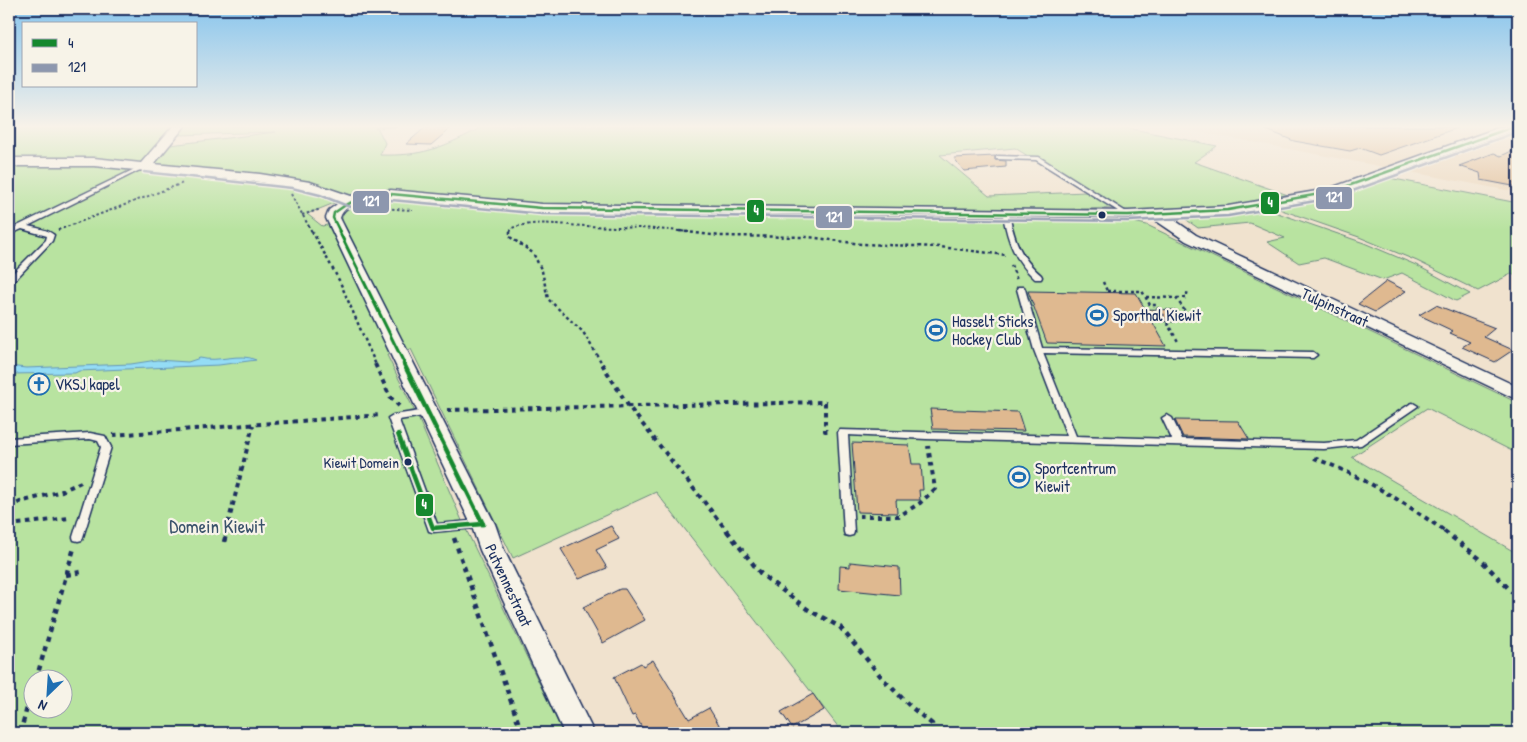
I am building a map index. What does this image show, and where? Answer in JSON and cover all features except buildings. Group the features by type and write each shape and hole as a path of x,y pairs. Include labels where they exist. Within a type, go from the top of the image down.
{"street":[{"path":"145,166 150,161"},
{"path":"9,162 94,162 292,182 322,189 351,201 366,196 391,194 542,208 1128,215 1257,206 1331,192 1418,161"},
{"name":"Putvennestraat","path":"351,201 340,207 334,213 333,218 482,524 492,550 579,733"},
{"name":"Tulpinstraat","path":"1156,214 1190,238 1518,394"}],"lane":[{"path":"1041,161 1128,215"},
{"path":"9,234 145,166"},
{"path":"1006,215 1014,248 1025,266 1038,277"},
{"path":"9,281 49,241 51,235 21,227"},
{"path":"1021,289 1038,350 1072,438"},
{"path":"1038,350 1313,355"},
{"path":"849,532 843,432 926,436 1072,438 1324,446 1358,443 1413,406"},
{"path":"427,412 393,418 433,528 482,524"},
{"path":"1166,418 1178,441"},
{"path":"9,441 90,436 102,438 106,447 78,537"}],"path":[{"path":"48,234 187,182"},
{"path":"302,215 328,208"},
{"path":"932,733 932,724 911,707 883,679 840,627 807,609 761,574 629,407 582,332 548,299 540,264 533,252 510,238 509,233 512,228 521,225 549,224 664,228 720,236 809,237 862,244 899,244 1005,254 1021,289"},
{"path":"1103,282 1108,292 1142,292 1150,305 1156,305 1185,353"},
{"path":"1146,297 1186,298 1188,290"},
{"path":"1162,315 1187,314 1176,298"},
{"path":"427,412 825,402 825,431 843,432"},
{"path":"102,438 115,434 389,414"},
{"path":"224,542 253,425"},
{"path":"848,516 899,516 920,503 935,489 926,436"},
{"path":"1309,457 1369,483 1407,506 1490,566 1518,598"},
{"path":"9,507 20,502 62,491 99,474"},
{"path":"9,525 84,516"},
{"path":"39,670 78,537"},
{"path":"66,575 81,572"},
{"path":"20,733 24,720"}],"shaded area":[{"path":"1350,161 1518,161 1518,192"}],"green space":[{"name":"Domein Kiewit","path":"9,161 947,161 989,196 1086,192 1035,161 1196,161 1194,162 1305,201 1371,185 1389,178 1518,203 1518,276 1511,274 1478,291 1417,261 1359,237 1276,208 1269,210 1364,243 1416,265 1470,294 1456,301 1402,273 1383,280 1324,258 1299,263 1267,242 1285,238 1250,223 1198,228 1181,216 1155,217 1112,208 995,212 726,214 1114,218 1147,225 1518,403 1518,454 1427,408 1352,457 1518,554 1518,733 843,733 656,492 513,558 411,349 387,355 419,420 463,523 563,733 9,733","holes":["352,196 377,199 346,210 342,215 342,222 322,226 307,214"]}],"water":[{"path":"243,357 256,360 219,365 79,371 75,373 9,374 9,366 26,368 131,364 157,360 188,362 200,358"}],"transit line":[{"name":"4","path":"483,524 333,218 334,213 340,208 354,201 376,195 391,194 542,208 1128,215 1228,210 1331,192 1418,161"},
{"name":"121","path":"144,172 292,188 320,195 350,207 367,202 391,200 542,214 1128,221 1228,216 1333,198 1437,161"},
{"name":"4","path":"398,434 433,528 483,524"}],"place":[{"name":"Sporthal Kiewit","path":"1097,315"},
{"name":"Hasselt Sticks Hockey Club","path":"936,330"},
{"name":"VKSJ kapel","path":"39,384"},
{"name":"Kiewit Domein","path":"408,462"},
{"name":"Sportcentrum Kiewit","path":"1019,477"}]}
